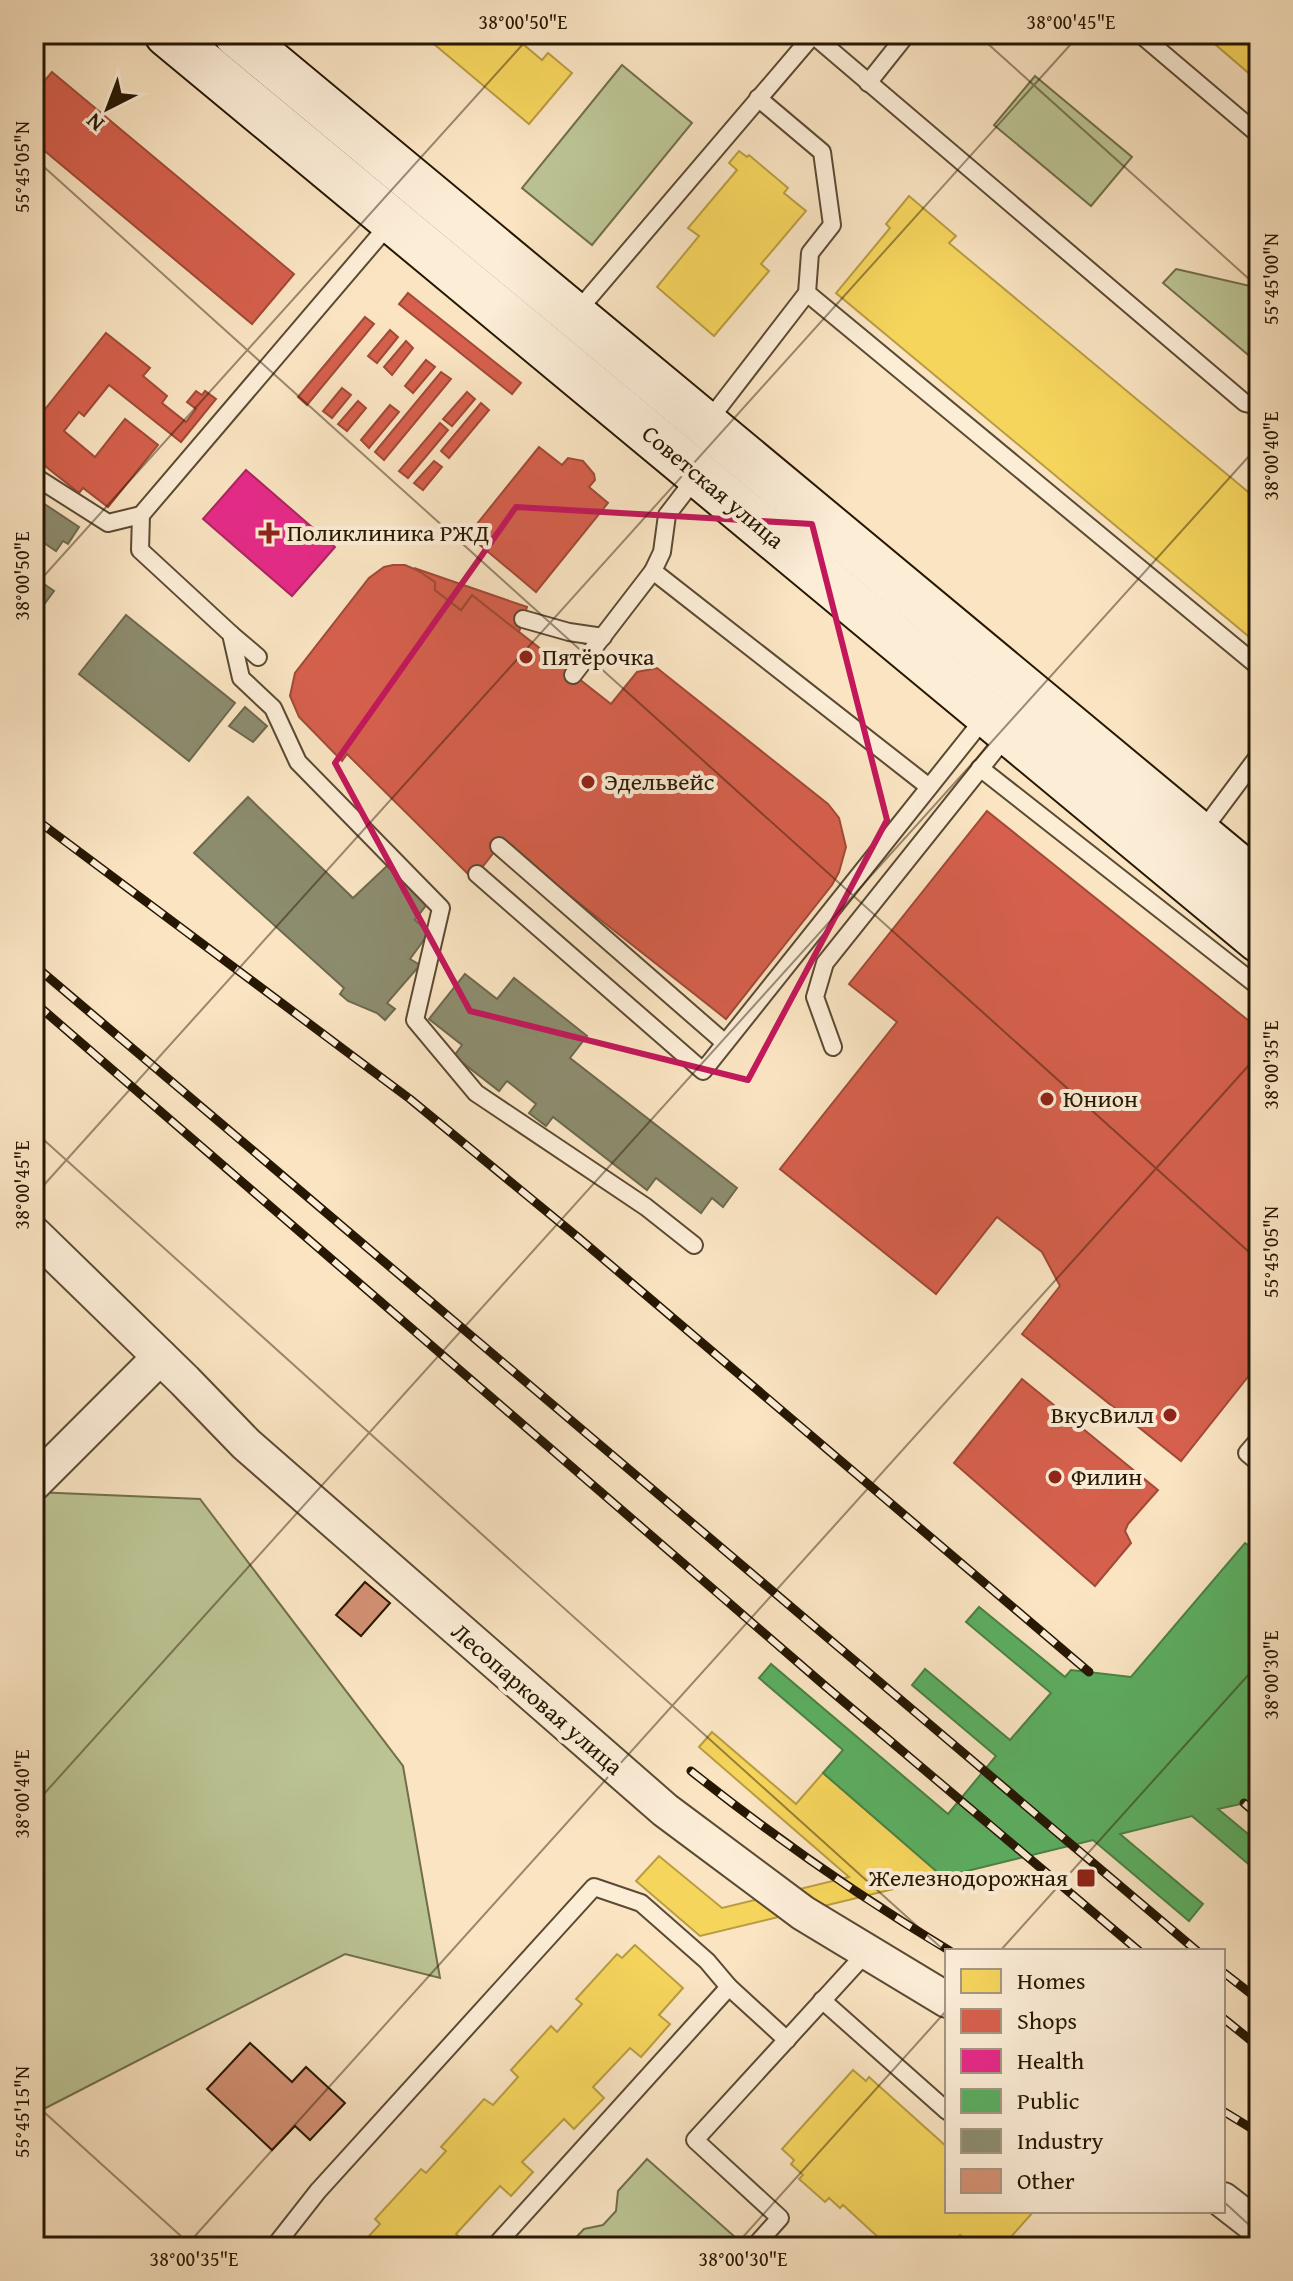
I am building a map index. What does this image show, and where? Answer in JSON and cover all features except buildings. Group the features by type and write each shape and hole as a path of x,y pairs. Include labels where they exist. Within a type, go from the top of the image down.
{"main road":[{"name":"Советская улица","path":"167,34 1259,940"},
{"name":"Советская улица","path":"236,34 1259,884"}],"street":[{"name":"Лесопарковая улица","path":"34,1234 246,1444 665,1810 803,1913 945,1999"},
{"path":"34,1483 160,1357"},
{"path":"1225,2202 1259,2228"}],"lane":[{"path":"868,83 907,34"},
{"path":"1140,34 1259,135"},
{"path":"574,315 813,35 1245,403 1259,406"},
{"path":"706,424 807,293 810,253 832,225 822,152 758,98"},
{"path":"34,476 108,523 141,515 392,221"},
{"path":"807,293 1259,667"},
{"path":"573,675 653,571 662,552 667,515 698,475"},
{"path":"141,515 140,550 258,657"},
{"path":"653,571 929,787"},
{"path":"523,619 569,632 603,637"},
{"path":"231,634 241,678 273,708 298,762 441,908 415,1020 476,1093 646,1207 694,1245"},
{"path":"833,1047 815,997 825,963 980,768 998,723"},
{"path":"477,874 703,1071 929,787 998,723"},
{"path":"1200,834 1259,755"},
{"path":"980,768 1259,987"},
{"path":"499,846 725,1043"},
{"path":"1259,1439 1247,1453 1259,1463"},
{"path":"274,2247 318,2191 594,1887 641,1903 707,1961 729,1987 787,2040"},
{"path":"754,2247 780,2218 695,2140 866,1953"},
{"path":"494,2247 729,1987"},
{"path":"822,2000 945,2109"}],"highlighted area":[{"path":"516,507 812,524 887,820 748,1080 470,1011 335,763"}],"green space":[{"path":"622,65 692,123 592,245 522,188"},
{"path":"1035,76 1132,157 1091,206 994,125"},
{"path":"1176,269 1259,288 1259,364 1163,283"},
{"path":"34,1492 200,1499 403,1766 440,1978 345,1954 34,2114"},
{"path":"647,2159 744,2245 567,2247 584,2229 603,2225 616,2211 618,2191"}],"railway":[{"path":"34,818 410,1099 580,1239 1089,1672"},
{"path":"34,965 1195,1949"},
{"path":"34,1002 824,1685 1137,1949"},
{"path":"691,1771 818,1866 947,1949"},
{"path":"1244,1803 1259,1816"},
{"path":"1225,1974 1259,2000"},
{"path":"1225,2020 1259,2047"},
{"path":"1225,2112 1259,2133"}],"place":[{"name":"Поликлиника РЖД","path":"269,533"},
{"name":"Пятёрочка","path":"526,657"},
{"name":"Эдельвейс","path":"588,782"},
{"name":"Юнион","path":"1047,1099"},
{"name":"ВкусВилл","path":"1170,1415"},
{"name":"Филин","path":"1055,1477"},
{"name":"Железнодорожная","path":"1086,1878"}]}
